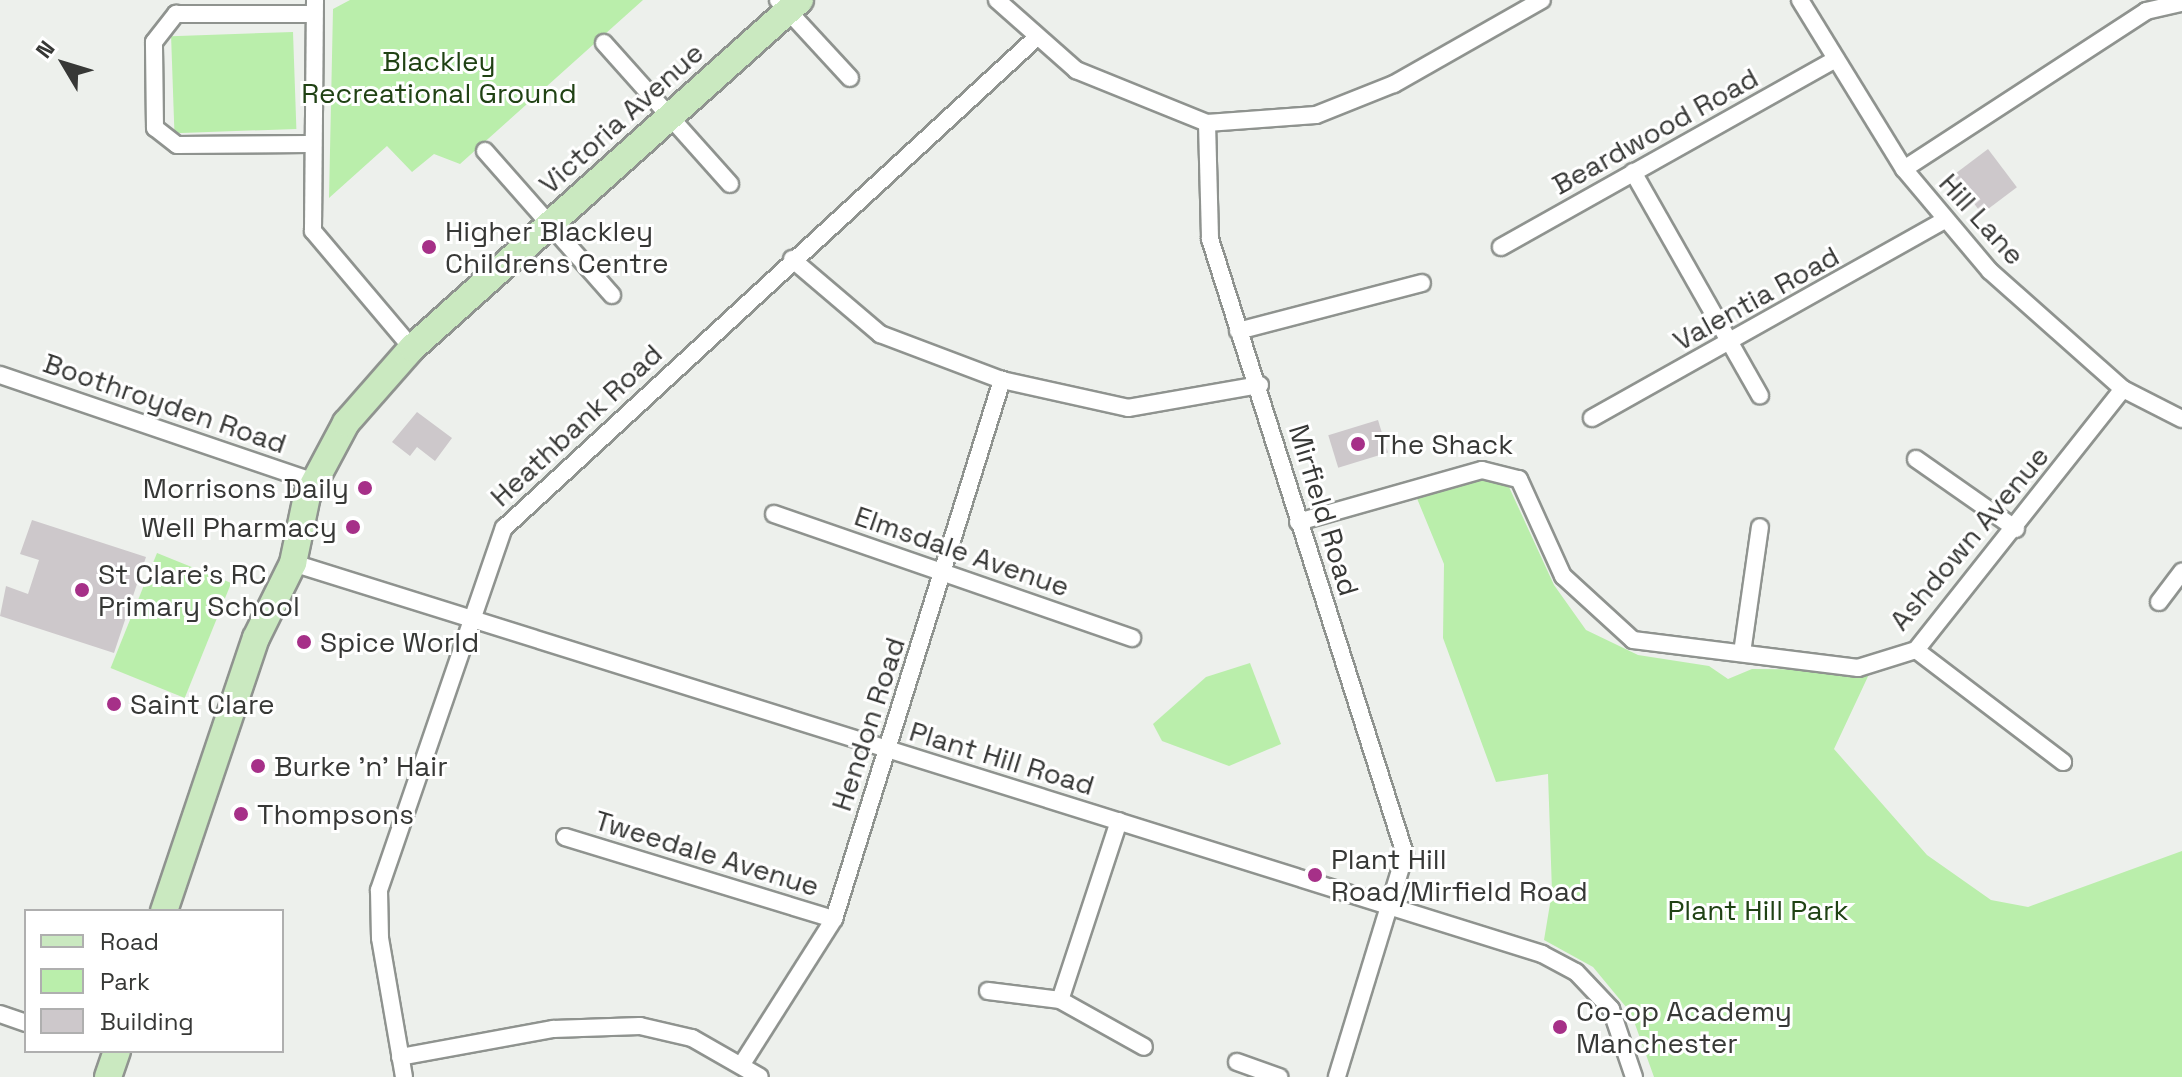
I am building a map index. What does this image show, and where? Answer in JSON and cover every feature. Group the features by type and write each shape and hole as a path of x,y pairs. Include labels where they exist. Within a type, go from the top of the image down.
{"main road":[{"name":"Victoria Avenue","path":"165,909 256,638 293,563 298,521 312,481 362,401 412,348 670,116 789,4"}],"street":[{"path":"997,0 1036,38 1095,81 1207,123 1316,115 1394,84 1542,0"},
{"name":"Hill Lane","path":"1800,0 1834,60 1904,169 1990,271 2123,389 2182,419"},
{"path":"1904,169 2146,11 2182,3"},
{"path":"789,4 850,78"},
{"path":"309,144 177,145 155,128 154,42 176,14 314,7 309,144 313,231 412,348"},
{"name":"Heathbank Road","path":"404,1077 380,938 379,890 495,543 522,506 1036,38"},
{"path":"604,43 730,184"},
{"name":"Beardwood Road","path":"1501,247 1834,60"},
{"name":"Mirfield Road","path":"1207,123 1210,239 1238,331 1260,385 1298,522 1405,854 1337,1077"},
{"path":"485,151 612,295"},
{"path":"1633,172 1760,396"},
{"name":"Valentia Road","path":"1592,418 1730,344 1945,220"},
{"path":"792,259 892,340 1002,380 1128,408 1260,385"},
{"path":"1238,331 1422,283"},
{"name":"Boothroyden Road","path":"0,375 312,481"},
{"name":"Hendon Road","path":"742,1064 834,919 945,572 1002,380"},
{"name":"Ashdown Avenue","path":"1298,522 1482,470 1519,479 1563,576 1633,640 1858,668 1916,650 2016,529 2123,389"},
{"path":"1916,459 2016,529"},
{"name":"Elmsdale Avenue","path":"774,514 1132,638"},
{"path":"1742,653 1760,527"},
{"name":"Plant Hill Road","path":"293,563 1542,954 1576,972 1611,1009 1634,1077"},
{"path":"2159,602 2180,580"},
{"path":"1916,650 2063,762"},
{"path":"1060,1000 1119,821"},
{"name":"Tweedale Avenue","path":"565,837 834,919"},
{"path":"988,991 1060,1000 1144,1047"},
{"path":"0,1014 24,1022"},
{"path":"400,1057 553,1029 640,1026 692,1038 760,1077"},
{"path":"1237,1062 1279,1077"}],"green space":[{"name":"Blackley Recreational Ground","path":"350,0 643,0 460,164 434,154 412,172 387,146 329,198 333,9"},
{"path":"293,32 296,129 174,133 171,36"},
{"name":"Plant Hill Park","path":"1478,478 1509,487 1554,585 1586,630 1638,655 1709,666 1728,679 1752,669 1871,670 1834,749 1927,855 1991,900 2028,907 2182,851 2182,1077 1654,1077 1631,1013 1593,967 1544,940 1552,892 1548,774 1496,782 1443,638 1444,564 1416,496"},
{"path":"157,553 231,583 185,698 111,668"},
{"path":"1250,663 1281,744 1229,766 1162,741 1153,724 1206,677"}],"building":[{"path":"1988,149 2017,187 1982,214 1953,175"},
{"path":"417,412 452,438 435,461 417,447 410,456 392,442"},
{"name":"The Shack","path":"1378,420 1388,453 1338,468 1328,435"},
{"name":"St Clare's RC Primary School","path":"32,520 146,557 114,653 0,616 6,586 28,594 39,560 20,554"}],"place":[{"name":"Higher Blackley Childrens Centre","path":"429,247"},
{"name":"The Shack","path":"1358,444"},
{"name":"Morrisons Daily","path":"365,488"},
{"name":"Well Pharmacy","path":"353,527"},
{"name":"St Clare's RC Primary School","path":"82,590"},
{"name":"Spice World","path":"304,642"},
{"name":"Saint Clare","path":"114,704"},
{"name":"Burke 'n' Hair","path":"258,766"},
{"name":"Thompsons","path":"241,814"},
{"name":"Plant Hill Road/Mirfield Road","path":"1315,875"},
{"name":"Co-op Academy Manchester","path":"1560,1027"}]}
